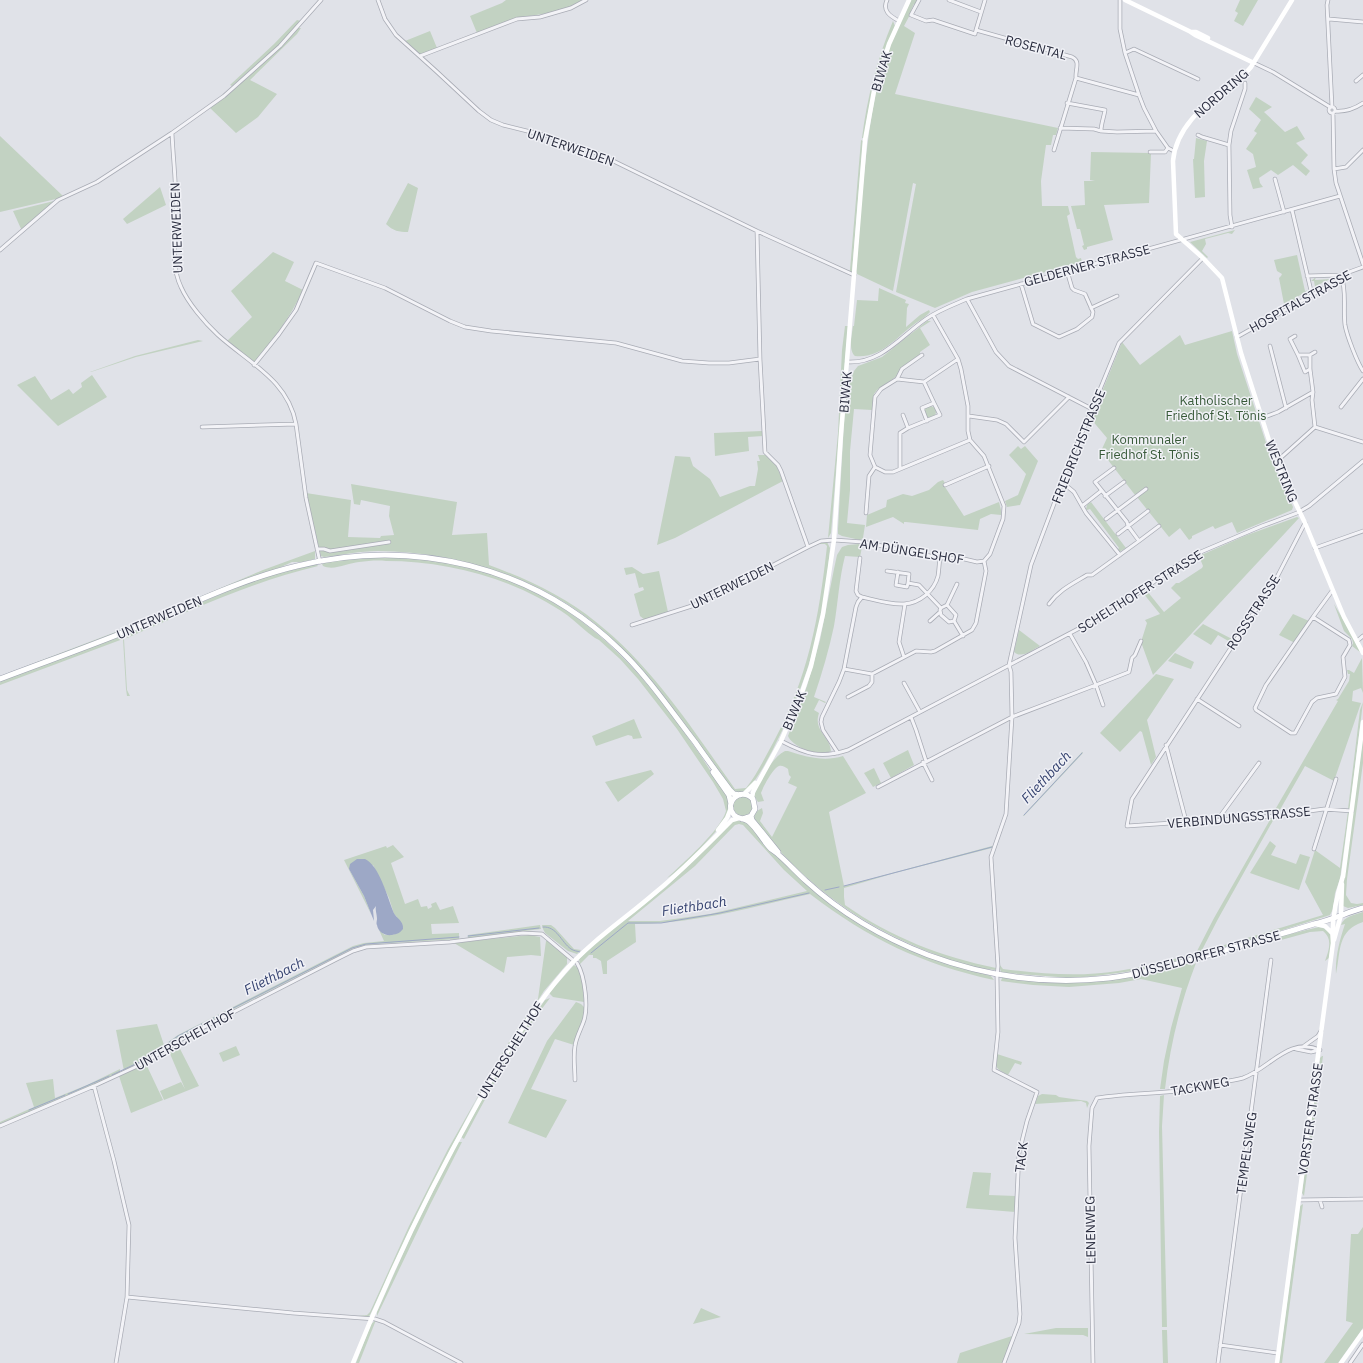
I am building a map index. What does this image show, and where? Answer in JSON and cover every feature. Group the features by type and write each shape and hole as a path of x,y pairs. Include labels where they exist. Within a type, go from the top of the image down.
{"main road":[{"name":"UNTERWEIDEN","path":"0,679 125,632 239,585 282,570 346,556 392,554 432,557 465,564 514,580 540,592 578,615 619,649 635,665 669,707 694,742"},
{"path":"694,742 731,791 752,798 755,805 754,813 751,816 740,818"},
{"path":"694,742 729,795 734,814 748,821 779,855"},
{"path":"731,806 734,798 742,794"},
{"path":"751,816 752,820 775,847 779,855"},
{"name":"DÜSSELDORFER STRASSE","path":"779,855 823,895 856,919 878,932 914,949 973,969 997,975 1038,979 1073,980 1107,978 1182,963 1315,924 1363,908"}],"street":[{"path":"0,250 58,200 98,182 172,133 224,96 280,46 321,0"},
{"name":"UNTERWEIDEN","path":"378,0 385,19 396,35 479,112 491,120 503,125 551,137 598,154 757,231 854,275"},
{"path":"420,56 517,19 540,17 571,8 586,0"},
{"path":"887,0 886,11 888,15 899,21"},
{"name":"BIWAK","path":"752,798 753,792 760,778 781,741 801,695 817,645 826,599 834,540 840,434 865,140 874,91 899,21 909,0"},
{"name":"ROSENTAL","path":"919,0 912,15 926,21 933,20 975,34 976,30 1076,58 1076,78 1067,103 1054,150"},
{"path":"949,0 981,12"},
{"path":"976,30 986,0"},
{"path":"1120,0 1120,29 1125,53 1144,108 1156,131 1168,148 1174,151"},
{"path":"1125,0 1189,31 1196,32 1211,40 1217,46 1273,72 1331,107"},
{"name":"NORDRING","path":"1181,240 1176,234 1173,179 1174,151 1179,139 1185,127 1192,118 1216,96 1242,76 1254,63 1292,0"},
{"path":"1325,0 1329,19 1331,107 1329,111 1345,111 1355,108 1363,103"},
{"path":"1327,5 1328,0"},
{"path":"1329,19 1363,22"},
{"path":"1125,53 1134,49 1198,79"},
{"path":"1356,81 1363,75"},
{"name":"ROSENTAL","path":"1076,78 1139,94"},
{"path":"1232,227 1230,215 1229,145 1231,131 1246,90 1245,83"},
{"path":"1067,103 1105,110 1101,131"},
{"path":"1334,112 1334,169 1336,183 1363,264"},
{"path":"1060,128 1094,129 1101,131 1156,131"},
{"name":"UNTERWEIDEN","path":"172,133 176,207 176,275 181,288 202,317 217,334 274,380 286,395 294,411 306,498 320,562"},
{"path":"1198,135 1229,145"},
{"path":"1150,152 1165,152 1168,148"},
{"path":"1334,169 1346,167 1363,150"},
{"path":"1275,179 1284,212"},
{"name":"GELDERNER STRASSE","path":"847,362 859,361 878,356 933,315 967,299 1340,196"},
{"path":"1292,210 1312,295"},
{"path":"757,231 760,359 765,452 778,465 781,471 808,547"},
{"name":"WESTRING","path":"1181,240 1203,258 1222,278 1241,353 1276,462 1305,523 1332,591 1357,641"},
{"name":"FRIEDRICHSTRASSE","path":"997,975 998,966 991,857 1006,814 1012,717 1011,672 1009,665 1031,565 1061,484 1119,343 1203,258"},
{"path":"254,365 296,310 316,263 385,288 450,321 466,327 491,331 616,343 682,360 709,363 729,363 760,359"},
{"name":"HOSPITALSTRASSE","path":"1237,337 1312,295 1337,280 1341,275 1363,267"},
{"path":"1021,284 1033,324 1059,337 1077,329 1092,317 1093,312 1085,294 1072,288 1067,271"},
{"path":"1307,276 1341,275 1344,284 1345,325 1358,364 1363,371"},
{"path":"1091,308 1117,296"},
{"path":"967,299 996,352 1009,366 1092,409"},
{"path":"844,669 872,674 916,651 935,651 972,630 976,623 986,571 984,561 990,554 1004,512 1004,506 989,466 984,456 970,440 968,431 969,416 958,359 933,315"},
{"path":"1295,336 1290,339 1305,372 1310,369"},
{"path":"1270,346 1286,408"},
{"path":"1298,355 1310,355 1315,352"},
{"path":"922,355 902,369 897,379 881,389 875,397 870,455 875,467 885,472 893,472 970,440"},
{"path":"1310,355 1315,427"},
{"path":"897,379 924,382 958,359"},
{"path":"1341,407 1363,380"},
{"path":"900,469 900,433 908,428 940,415 924,382"},
{"path":"1262,418 1286,408 1313,392"},
{"path":"969,416 997,420 1006,424 1024,442 1044,424 1069,397"},
{"path":"927,421 922,408 934,403"},
{"path":"902,415 908,428"},
{"path":"202,428 296,424"},
{"path":"1315,427 1363,442"},
{"path":"1276,462 1315,427"},
{"name":"SCHELTHOFER STRASSE","path":"781,741 808,754 824,755 848,750 1114,610 1182,562 1196,554 1309,506 1363,461"},
{"path":"945,485 989,466"},
{"path":"866,513 869,476 875,467"},
{"path":"1114,468 1095,482 1127,522 1128,526 1139,541"},
{"path":"1105,496 1124,482"},
{"path":"1061,484 1071,489 1082,506 1120,555"},
{"path":"1106,518 1146,489"},
{"path":"1082,506 1101,491"},
{"path":"1118,534 1148,511"},
{"name":"ROSSSTRASSE","path":"1126,826 1132,799 1276,579 1305,523"},
{"path":"1049,604 1055,595 1060,591 1087,575 1092,575 1159,526"},
{"path":"1315,548 1363,532"},
{"name":"UNTERWEIDEN","path":"632,625 698,604 808,547 821,541 834,540"},
{"name":"AM DÜNGELSHOF","path":"834,540 863,542 940,558 960,558 978,562 984,561"},
{"path":"317,549 330,551 388,542"},
{"path":"860,558 856,590 858,595 862,597 905,604 914,602 928,593 936,580 940,558"},
{"path":"887,571 898,572 909,574 907,587 896,585 898,572"},
{"path":"908,583 919,585 941,608"},
{"path":"930,620 940,612 941,608 947,605 957,584"},
{"path":"1313,617 1349,640 1350,645 1343,657 1345,677 1336,694 1317,698 1312,702 1295,733 1291,733 1255,708 1266,685 1313,617 1332,591"},
{"path":"838,753 823,730 821,722 844,669 856,607 862,597"},
{"path":"904,657 900,642 905,604"},
{"path":"947,605 955,612 956,618 954,621 963,636"},
{"path":"940,612 941,615 949,622 954,621"},
{"path":"1070,634 1086,662 1103,705"},
{"path":"1363,636 1357,641 1363,653"},
{"path":"878,787 1012,717 1129,672 1132,658 1135,655 1141,640"},
{"path":"848,697 869,686 872,682 872,674"},
{"path":"904,682 920,712"},
{"path":"1197,699 1239,726"},
{"path":"910,717 916,730 924,762 932,780"},
{"name":"VORSTER STRASSE","path":"1342,915 1343,876 1363,722"},
{"path":"1166,745 1186,821"},
{"path":"1220,820 1221,816 1260,763"},
{"name":"BIWAK","path":"742,794 760,778"},
{"path":"1314,848 1336,779"},
{"name":"UNTERSCHELTHOF","path":"711,840 728,818 731,806"},
{"name":"VERBINDUNGSSTRASSE","path":"1126,826 1274,816 1326,809 1352,811"},
{"name":"UNTERSCHELTHOF","path":"353,1363 371,1318 420,1213 458,1139 492,1076 545,995 596,940 655,893 732,820 740,818"},
{"name":"VORSTER STRASSE","path":"1277,1363 1277,1353 1320,1050 1333,943 1333,918 1336,897 1343,876"},
{"path":"1333,943 1342,915"},
{"path":"1315,924 1325,926 1332,934"},
{"name":"UNTERSCHELTHOF","path":"0,1126 144,1063 185,1037 347,954 366,947 450,942 523,933 542,934 576,962 582,973 584,980 586,1014 584,1023 580,1029 575,1044 574,1056 576,1080"},
{"name":"TEMPELSWEG","path":"1218,1363 1272,960"},
{"name":"TACK","path":"997,975 998,1032 994,1070 1037,1092 1019,1153 1015,1238 1020,1314 1019,1323 1004,1363"},
{"name":"TACKWEG","path":"1097,1098 1112,1095 1192,1089 1243,1078 1257,1071 1281,1053 1304,1046 1318,1036 1322,1028"},
{"name":"TACKWEG","path":"1304,1046 1320,1050"},
{"path":"1294,1048 1311,1052 1320,1050"},
{"path":"94,1086 129,1225 127,1297 116,1363"},
{"name":"LENENWEG","path":"1093,1363 1089,1146 1092,1108 1097,1098"},
{"path":"1299,1200 1363,1199"},
{"path":"1320,1200 1322,1207"},
{"path":"127,1297 293,1313 371,1318 384,1322 461,1363"},
{"path":"1341,1363 1363,1332"},
{"path":"1350,1363 1363,1344"},
{"path":"1220,1345 1277,1353"}],"green space":[{"path":"506,0 584,0 571,7 549,13 517,18 477,33 470,16"},
{"path":"911,0 918,0 916,4 914,4 904,26 915,33 895,94 1058,128 1056,135 1053,135 1051,145 1046,145 1041,181 1042,206 1068,206 1070,214 1067,216 1076,257 1078,259 1081,258 1082,262 972,292 935,308 896,292 916,184 913,183 893,291 857,274 863,181 876,92 880,93 877,89 890,46"},
{"path":"1240,0 1258,0 1243,26 1234,21 1238,13 1235,11"},
{"path":"297,20 301,21 276,48 232,86 230,85 274,44"},
{"path":"893,21 895,26 876,81 864,138 862,138 873,79"},
{"path":"298,28 301,28 297,34 250,80 277,94 258,117 236,133 210,108 279,48"},
{"path":"430,31 437,48 420,55 405,41"},
{"path":"1256,97 1272,107 1264,112 1285,132 1297,126 1305,139 1296,143 1308,155 1301,163 1310,171 1306,176 1293,165 1278,175 1271,170 1259,178 1263,187 1253,189 1247,170 1256,167 1253,154 1246,149 1257,133 1254,131 1261,120 1249,109"},
{"path":"0,136 63,196 0,212"},
{"path":"1196,138 1207,141 1204,161 1205,197 1195,198 1193,159"},
{"path":"861,140 863,141 852,272 849,271"},
{"path":"1091,152 1151,153 1149,203 1104,205 1113,240 1087,247 1087,249 1084,250 1082,246 1084,245 1080,229 1077,229 1071,206 1085,205 1084,181 1095,181 1090,180"},
{"path":"408,183 418,188 408,232 394,230 386,224"},
{"path":"160,187 166,205 127,224 123,219"},
{"path":"54,201 22,231 13,211"},
{"path":"1235,230 1232,234 1228,233 1205,239 1206,244 1202,251 1208,257 1207,258 1190,242"},
{"path":"273,252 294,262 285,281 303,290 293,310 281,328 254,363 227,341 252,317 231,291"},
{"path":"1297,255 1305,291 1309,290 1309,293 1305,296 1304,293 1297,297 1298,300 1285,307 1279,278 1282,274 1277,271 1274,260"},
{"path":"1335,276 1336,280 1331,282 1328,280 1316,286 1319,289 1315,291 1313,290 1315,287 1314,281 1311,281 1316,277 1315,280 1331,279"},
{"path":"879,288 906,300 905,303 909,304 907,308 906,327 920,315 929,310 930,312 886,347 872,354 855,356 852,350 851,342 857,300 878,301"},
{"path":"927,321 931,321 920,328 930,345 920,352 920,355 901,368 897,376 877,390 874,394 872,410 854,409 850,451 850,490 847,523 865,525 863,538 860,540 842,536 838,534 838,529 845,405 848,388 854,371 858,366 882,357"},
{"path":"845,326 848,326 831,533 828,538 838,433 842,350"},
{"path":"1232,331 1237,354 1273,464 1293,507 1292,510 1237,533 1232,522 1215,529 1213,526 1192,536 1189,540 1180,528 1169,537 1137,497 1146,488 1135,495 1101,451 1107,438 1091,419 1122,342 1140,365 1180,335 1185,345"},
{"path":"198,340 203,341 136,357 90,372 135,356"},
{"path":"92,375 107,397 58,426 17,385 35,376 51,400 69,389 73,394 82,387 81,383"},
{"path":"930,406 934,408 936,412 934,416 930,418 926,416 924,412 926,408"},
{"path":"762,431 763,436 748,437 749,451 715,456 714,433"},
{"path":"1018,446 1021,449 1025,446 1038,461 1020,505 1007,507 1005,501 1018,495 1026,474 1009,455"},
{"path":"758,455 765,455 776,465 783,481 675,538 657,545 675,456 690,457 693,466 710,479 720,497 750,486 755,486 758,469 757,461 760,461"},
{"path":"943,480 947,486 945,487 964,516 999,502 1001,515 991,514 980,519 978,530 906,522 904,522 904,524 893,517 866,527 867,515 886,507 887,500 903,494 912,496 929,490 938,482"},
{"path":"351,484 457,502 452,535 487,533 489,565 531,582 558,596 584,613 617,640 654,679 671,700 735,789 746,788 754,777 774,741 796,694 804,671 816,623 827,546 825,544 819,544 810,547 822,542 827,542 830,548 825,595 821,619 812,654 788,719 756,779 745,792 734,792 625,652 596,625 569,605 540,589 509,575 444,557 378,551 358,552 324,557 321,556 306,493 351,500 348,537 380,538 381,536 394,535 389,516 390,506 361,500 360,505 354,504"},
{"path":"1091,502 1126,548 1119,552 1117,550 1119,548 1090,509 1086,509 1087,505"},
{"path":"1297,517 1299,518 1153,675 1141,642 1147,623 1145,620 1160,614 1143,593 1147,591 1164,612 1181,598 1171,588 1176,583 1179,583 1202,568 1203,566 1199,556 1247,535"},
{"path":"859,544 862,547 860,557 845,556 832,635 814,697 826,702 825,703 819,700 814,710 819,713 818,724 828,741 831,751 826,753 814,752 801,748 788,736 807,686 820,640 837,555 842,547"},
{"path":"315,551 315,559 303,562 292,562 240,582 124,631 0,677 126,628 263,570"},
{"path":"410,557 472,568 496,575 540,595 568,612 594,631 640,676 681,728 729,799 728,811 722,824 681,868 667,878 691,856 717,828 726,811 723,799 713,782 677,729 638,679 620,659 599,640 567,615 526,591 503,582 481,574 434,564 369,561 332,568 323,566 322,564 329,561 360,558"},
{"path":"316,564 318,566 269,580 221,598 127,638 127,634 235,588 268,576"},
{"path":"632,567 643,574 659,571 668,612 645,620 640,616 634,594 644,590 643,587 639,588 635,573 626,575 624,568"},
{"path":"1334,604 1357,643 1360,652 1352,646 1352,639 1344,631"},
{"path":"1293,614 1309,621 1295,643 1279,635"},
{"path":"1203,624 1232,639 1230,642 1218,635 1211,645 1193,634"},
{"path":"1019,630 1040,646 1030,652 1020,655 1014,652"},
{"path":"120,636 124,639 127,690 130,696 127,696 126,689 123,639 0,685 0,681"},
{"path":"1175,653 1194,662 1191,669 1168,661"},
{"path":"1362,658 1363,693 1361,688 1353,691 1352,701 1361,703 1334,781 1305,766 1277,815 1272,815 1338,701 1336,700 1349,681 1350,674 1348,674 1347,670 1354,673"},
{"path":"1156,674 1174,679 1147,720 1156,757 1151,765 1142,732 1140,731 1120,752 1100,733"},
{"path":"1363,702 1350,808 1348,809 1360,710"},
{"path":"634,719 642,738 633,739 632,736 628,735 596,746 592,736"},
{"path":"1363,737 1363,763 1346,895 1351,903 1363,903 1363,905 1348,908 1343,906 1342,892"},
{"path":"908,750 914,765 891,778 883,763"},
{"path":"785,751 822,759 843,756 866,793 829,812 844,886 992,846 992,848 844,888 844,897 845,905 880,927 898,936 936,952 996,968 995,970 973,967 951,960 910,944 884,931 835,901 792,864 772,843 754,820 754,816 758,810 762,808 763,813 760,821 772,837 797,787 788,783 791,777 788,769 784,766 780,766 777,767 771,774 762,790 761,793 764,801 758,802 754,796 762,777 770,765 780,754"},
{"path":"1082,752 1083,753 1023,816"},
{"path":"874,768 881,783 873,787 864,773"},
{"path":"651,770 654,774 618,802 605,782"},
{"path":"743,796 750,799 753,806 750,813 743,816 736,813 733,806 736,799"},
{"path":"1348,811 1349,813 1340,879 1335,893 1333,909 1330,915 1223,949 1140,970 1071,978 1001,972 999,964 1003,969 1032,972 1060,974 1104,973 1148,965 1196,953 1214,918 1271,818 1275,817 1201,952 1323,915 1305,882 1315,850 1340,868"},
{"path":"735,819 746,821 839,910 942,962 991,976 994,980 943,966 919,958 897,948 853,924 810,894 701,918 635,924 636,942 607,961 607,974 603,974 601,961 593,958 593,955 589,955 580,964 579,959 595,943 666,887","holes":["735,825 743,825 784,870 807,891 710,914 660,921 628,921 695,866"]},
{"path":"1270,841 1276,846 1271,855 1296,864 1300,854 1310,857 1299,890 1250,873"},
{"path":"393,845 404,857 391,863 405,904 418,899 421,907 427,906 428,909 432,907 431,904 436,902 440,910 453,906 459,923 431,924 432,934 459,933 459,939 374,944 354,948 179,1037 141,1064 124,1071 116,1030 157,1024 164,1045 178,1035 353,946 364,943 384,941 379,930 385,935 396,934 397,917 394,914 389,898 373,865 349,869 364,896 372,916 344,860"},
{"path":"1363,912 1363,922 1355,926 1344,936 1340,949 1336,974 1337,955 1345,924 1341,925 1342,922 1353,915"},
{"path":"540,925 541,929 468,938 468,935"},
{"path":"542,925 551,925 574,949 581,950 577,954 568,951 545,933"},
{"path":"1319,927 1328,931 1331,938 1329,958 1325,961 1329,949 1329,941 1323,931 1310,932 1274,942 1273,938"},
{"path":"529,935 540,937 541,956 531,955 507,957 504,973 454,943"},
{"path":"546,941 567,956 567,964 544,991 475,1102 417,1214 370,1315 368,1317 358,1316 367,1315 370,1312 409,1226 448,1149 507,1045 538,999"},
{"path":"1192,962 1191,966 1196,963 1176,1025 1165,1089 1160,1089 1164,1061 1182,988 1141,979 1119,983 1069,987 1001,981 1002,978 1005,977 1093,981"},
{"path":"574,965 578,968 582,977 584,1002 553,997 549,993"},
{"path":"550,998 504,1067 464,1139 461,1137 510,1050 545,1000"},
{"path":"576,1002 584,1007 584,1015 574,1045 555,1039 531,1089 567,1100 546,1138 508,1123 547,1041"},
{"path":"177,1043 199,1086 164,1100 160,1091 181,1082 185,1089 168,1049"},
{"path":"236,1046 240,1055 223,1062 219,1053"},
{"path":"997,1054 1022,1062 1021,1065 1015,1063 1008,1075 998,1069 996,1065"},
{"path":"1322,1056 1304,1196 1302,1193 1320,1058"},
{"path":"146,1064 163,1100 131,1113 119,1076"},
{"path":"120,1069 120,1072 117,1075 0,1124 0,1122 34,1107 26,1083 53,1079 55,1098"},
{"path":"1042,1094 1056,1095 1059,1097 1087,1101 1089,1103 1087,1108 1086,1103 1081,1101 1035,1104 1038,1096"},
{"path":"1164,1095 1162,1126 1167,1327 1162,1327 1159,1132 1160,1096"},
{"path":"458,1142 462,1142 377,1316 377,1312 415,1227"},
{"path":"973,1172 991,1173 989,1195 1016,1196 1015,1212 966,1208"},
{"path":"1303,1204 1282,1363 1279,1363 1300,1206"},
{"path":"1363,1227 1363,1328 1338,1363 1324,1363 1353,1323 1346,1321 1351,1234 1358,1234"},
{"path":"701,1308 721,1317 693,1324"},
{"path":"376,1320 359,1363 356,1363 371,1324"},
{"path":"1056,1328 1088,1328 1088,1337 1083,1335 1024,1334"},
{"path":"1162,1330 1167,1330 1168,1363 1163,1363"},
{"path":"1012,1336 1003,1363 957,1363 960,1353"}],"water":[{"path":"357,859 365,859 370,862 379,875 394,913 401,921 403,926 403,929 398,933 387,935 379,930 377,924 376,906 373,910 374,921 364,896 349,869 350,864"}],"waterway":[{"name":"Fliethbach","path":"1024,815 1082,753"},
{"name":"Fliethbach","path":"844,886 992,847"},
{"name":"Fliethbach","path":"825,890 839,887"},
{"name":"Fliethbach","path":"591,953 628,923 661,923 720,913 809,893"},
{"name":"Fliethbach","path":"543,927 552,929 571,949 580,952"},
{"name":"Fliethbach","path":"468,936 539,928"},
{"name":"Fliethbach","path":"112,1075 144,1060 178,1036 352,948 366,944 459,937"},
{"name":"Fliethbach","path":"68,1094 109,1076"},
{"name":"Fliethbach","path":"29,1110 65,1095"}],"park label":[{"name":"Katholischer Friedhof St. Tönis","path":"1216,408"},
{"name":"Kommunaler Friedhof St. Tönis","path":"1149,446"}]}
